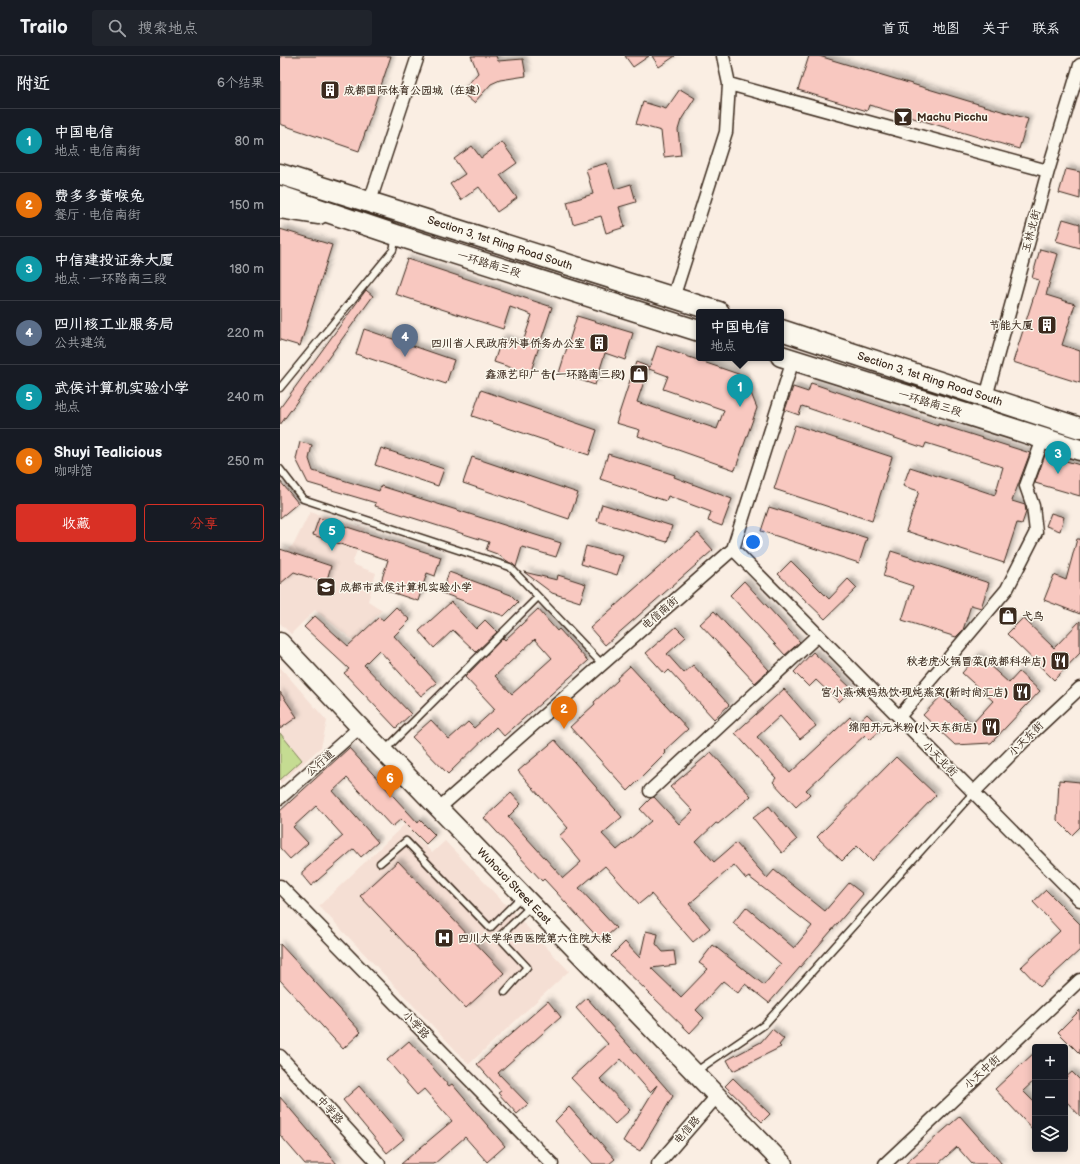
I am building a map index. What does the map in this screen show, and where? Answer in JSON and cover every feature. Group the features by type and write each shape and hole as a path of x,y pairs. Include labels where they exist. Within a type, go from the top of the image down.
{"main road":[{"name":"Section 3, 1st Ring Road South","path":"280,174 373,199 709,309"},
{"name":"一环路南三段","path":"280,196 396,235 696,329"},
{"name":"Section 3, 1st Ring Road South","path":"784,331 1080,428"},
{"name":"一环路南三段","path":"787,358 1080,450"},
{"path":"1036,414 1043,421 1044,427 1036,437"}],"street":[{"path":"280,166 373,199 418,56"},
{"path":"673,298 726,132 729,84 723,56"},
{"name":"玉林北街","path":"986,397 1048,171 1080,65"},
{"path":"729,84 1048,171"},
{"path":"280,209 356,222"},
{"path":"733,549 787,358"},
{"path":"899,717 1008,589 1036,532 1033,506 1026,486 1036,437"},
{"name":"小天北街","path":"733,549 1080,900"},
{"name":"电信南街","path":"438,808 733,549"},
{"path":"650,791 818,635"},
{"name":"Wuhouci Street East","path":"280,642 358,725 695,1072 782,1164"},
{"name":"小天东街","path":"974,792 1031,734 1080,688"},
{"name":"公行道","path":"280,790 358,725"},
{"name":"公行道","path":"280,798 358,725"},
{"name":"小学路","path":"280,886 552,1164"},
{"name":"小天中街","path":"885,1164 1080,980"},
{"name":"中学路","path":"280,1056 379,1164"},
{"name":"电信路","path":"658,1164 717,1096"}],"lane":[{"path":"280,388 392,250 396,235"},
{"path":"280,469 303,499 510,567 602,664"},
{"path":"384,751 538,597"},
{"path":"695,1072 764,1025 974,792"},
{"path":"380,863 406,841 527,967 505,992"},
{"path":"490,928 528,900"},
{"path":"499,937 528,900"}],"shaded area":[{"name":"成都市武侯计算机实验小学","path":"310,512 365,528 352,564 376,573 368,601 382,610 354,641 315,610 291,634 280,623 280,556 294,544"},
{"path":"280,667 327,721 321,747 280,784"},
{"name":"四川大学华西医院第六住院大楼","path":"405,824 432,853 445,841 569,971 469,1064 319,906"}],"green space":[{"path":"280,733 302,760 280,780"}],"building":[{"name":"成都国际体育公园城（在建）","path":"280,56 391,56 359,151 280,124"},
{"path":"471,56 496,56 498,61 523,59 526,76 500,80 491,84 474,103 461,92 478,73"},
{"path":"625,56 649,56 633,67"},
{"path":"652,56 675,56 659,67"},
{"path":"809,56 819,56 1028,119 1019,149 869,105 867,111 798,90"},
{"path":"680,89 695,98 681,120 678,130 681,155 664,157 661,131 636,124 643,102 666,109"},
{"path":"502,142 517,163 500,175 517,198 497,212 479,187 461,200 450,184 465,174 454,159 472,146 481,158"},
{"path":"607,163 615,189 631,184 636,202 619,207 625,227 606,233 601,216 573,224 567,202 593,194 586,169"},
{"path":"1066,169 1080,172 1080,199 1059,193"},
{"path":"1063,219 1080,224 1080,248 1056,241"},
{"path":"280,229 332,245 300,346 280,340"},
{"name":"节能大厦","path":"1040,249 1058,254 1046,295 1075,304 1062,345 1080,351 1080,383 1013,362 1039,280 1032,278"},
{"path":"407,259 552,307 530,374 494,362 502,338 522,345 532,315 510,307 503,329 395,294"},
{"path":"366,290 373,296 280,425 280,408"},
{"name":"四川省人民政府外事侨务办公室","path":"577,316 633,333 625,360 605,353 595,385 559,373"},
{"path":"364,329 454,360 446,384 356,354"},
{"path":"657,346 696,359 696,361 700,361 744,376 757,408 735,470 638,436 640,430 616,423 636,362 649,367 637,402 717,429 724,410 663,389 668,376 649,369"},
{"path":"811,383 938,426 938,424 1030,453 1012,501 1025,505 1026,512 1022,524 1017,523 1004,563 906,531 919,491 903,486 910,467 995,495 1003,467 926,443 924,448 802,406 799,415 785,410 793,387 808,392"},
{"path":"481,390 597,430 589,455 472,416"},
{"path":"795,425 892,457 872,521 774,489"},
{"path":"300,442 312,445 309,459 313,471 379,491 381,486 561,543 556,557 522,547 516,567 497,554 486,550 489,542 375,506 376,503 308,483 296,459"},
{"path":"381,448 444,469 438,486 375,465"},
{"path":"608,454 675,475 674,477 732,499 722,526 708,521 711,512 668,496 666,501 600,479"},
{"path":"1045,455 1080,465 1080,496 1035,483"},
{"path":"472,457 578,493 569,519 463,483"},
{"path":"280,481 298,503 280,518"},
{"path":"602,504 672,526 667,542 597,521"},
{"path":"769,507 867,538 859,563 761,531"},
{"path":"1051,513 1064,517 1060,531 1046,526"},
{"path":"319,518 441,557 435,576 427,573 418,601 379,588 388,560 313,535"},
{"path":"698,533 713,550 605,645 590,628"},
{"path":"1077,539 1080,539 1080,614 1044,600 1054,575 1066,580"},
{"path":"586,546 623,556 617,575 581,564"},
{"path":"280,549 331,566 326,583 294,572 280,584"},
{"path":"891,551 989,583 981,608 971,605 963,630 956,637 902,620 913,586 883,576"},
{"path":"791,561 829,599 848,579 857,588 825,619 778,574"},
{"path":"449,572 511,595 518,602 504,616 442,593"},
{"path":"524,572 557,580 558,575 586,584 580,602 552,593"},
{"path":"744,581 800,642 785,655 730,595"},
{"path":"451,602 476,629 485,620 497,632 476,652 453,630 434,648 419,631"},
{"path":"396,607 410,620 394,636 437,683 421,696 379,650 364,665 411,714 396,728 344,673 349,669 304,627 315,616 348,646 379,617 383,620"},
{"path":"538,609 557,631 559,629 588,661 504,736 496,727 448,774 412,737 431,720 449,739 468,722 474,728 495,709 465,677 503,638 505,640","holes":["535,639 552,658 512,694 495,676"]},
{"path":"714,611 769,670 755,683 700,624"},
{"path":"1023,618 1054,648 1080,621 1080,653 1054,680 1007,634"},
{"path":"676,627 686,637 667,654 684,673 693,665 729,705 714,719 669,670 665,674 646,653"},
{"path":"813,652 852,689 839,702 816,680 809,687 794,672"},
{"path":"978,655 1009,683 1019,672 1040,691 991,743 955,745 923,715 941,696 972,724 993,701 962,673"},
{"path":"630,666 688,729 664,751 666,753 628,791 570,727 595,704 594,702 618,680 617,678"},
{"path":"784,689 816,726 800,739 780,716 757,737 790,773 850,717 856,724 867,714 882,729 870,740 865,735 806,790 810,794 796,807 773,782 776,778 735,733"},
{"path":"280,692 297,717 280,729"},
{"path":"555,740 622,817 602,834 617,850 651,821 640,809 651,798 654,797 679,824 693,811 670,787 711,752 751,796 718,824 716,823 696,842 714,862 736,843 767,878 774,870 825,911 849,883 863,894 769,1003 745,984 738,993 723,981 696,1010 704,1018 690,1033 611,956 625,942 640,958 646,931 658,934 656,944 663,952 674,951 676,965 651,968 681,997 708,969 699,963 713,945 764,985 781,964 733,923 746,907 794,948 812,926 749,877 746,879 734,865 689,904 710,928 693,942 651,894 639,904 605,866 579,888 616,928 601,941 544,879 542,881 484,818 511,793 521,804 508,817 563,878 581,862 559,836 568,828 518,771"},
{"path":"349,748 418,823 420,820 435,835 426,844 401,819 392,827 347,778 333,791 378,842 361,857 354,849 311,886 302,875 302,872 343,836 316,806 293,827 308,843 290,859 280,848 280,811"},
{"path":"896,757 936,795 872,861 857,846 842,861 817,837"},
{"path":"1059,780 1080,782 1080,827 1072,835 1057,820"},
{"path":"769,806 797,840 782,853 753,818"},
{"path":"398,861 504,973 466,1008 360,896"},
{"path":"1046,890 1080,924 1080,950 1040,987 1021,967 1060,931 1033,902"},
{"path":"280,944 361,1032 343,1049 280,980"},
{"path":"587,998 673,1096 640,1151 623,1141 657,1085 650,1092 621,1059 600,1079 630,1110 615,1124 571,1078 608,1044 576,1008"},
{"path":"548,1001 561,1017 498,1073 528,1104 517,1114 498,1093 501,1091 477,1064"},
{"path":"1080,1010 1080,1054 1058,1032"},
{"path":"772,1029 784,1039 779,1045 781,1047 733,1071 727,1060 761,1042"},
{"path":"409,1041 449,1086 452,1084 505,1146 487,1162 465,1137 434,1164 401,1164 452,1121 424,1089 417,1095 387,1060"},
{"path":"1032,1055 1032,1083 1023,1091 1032,1100 1032,1129 995,1089"},
{"path":"1072,1072 1080,1080 1080,1116 1068,1103 1068,1075"},
{"path":"733,1078 770,1114 762,1122 725,1086"},
{"path":"359,1086 404,1139 387,1153 343,1100"},
{"path":"280,1097 337,1164 305,1164 280,1135"},
{"path":"569,1107 615,1159 609,1164 593,1164 555,1121"},
{"path":"960,1116 1002,1164 972,1164 957,1147 938,1164 905,1164"}],"place":[{"name":"成都国际体育公园城（在建）","path":"330,90"},
{"name":"Machu Picchu","path":"903,117"},
{"name":"节能大厦","path":"1047,325"},
{"name":"四川省人民政府外事侨务办公室","path":"599,343"},
{"name":"四川核工业服务局","path":"405,357"},
{"name":"鑫源艺印广告(一环路南三段)","path":"639,374"},
{"name":"中国电信","path":"740,407"},
{"name":"中信建投证券大厦","path":"1058,474"},
{"name":"武侯计算机实验小学","path":"332,551"},
{"name":"成都市武侯计算机实验小学","path":"326,587"},
{"name":"弋鸟","path":"1008,616"},
{"name":"秋老虎火锅冒菜(成都科华店)","path":"1060,661"},
{"name":"宫小燕·姨妈热饮·现炖燕窝(新时尚汇店)","path":"1022,692"},
{"name":"绵阳开元米粉(小天东街店)","path":"991,727"},
{"name":"费多多黄喉兔","path":"564,729"},
{"name":"Shuyi Tealicious","path":"390,798"},
{"name":"四川大学华西医院第六住院大楼","path":"444,938"}]}
